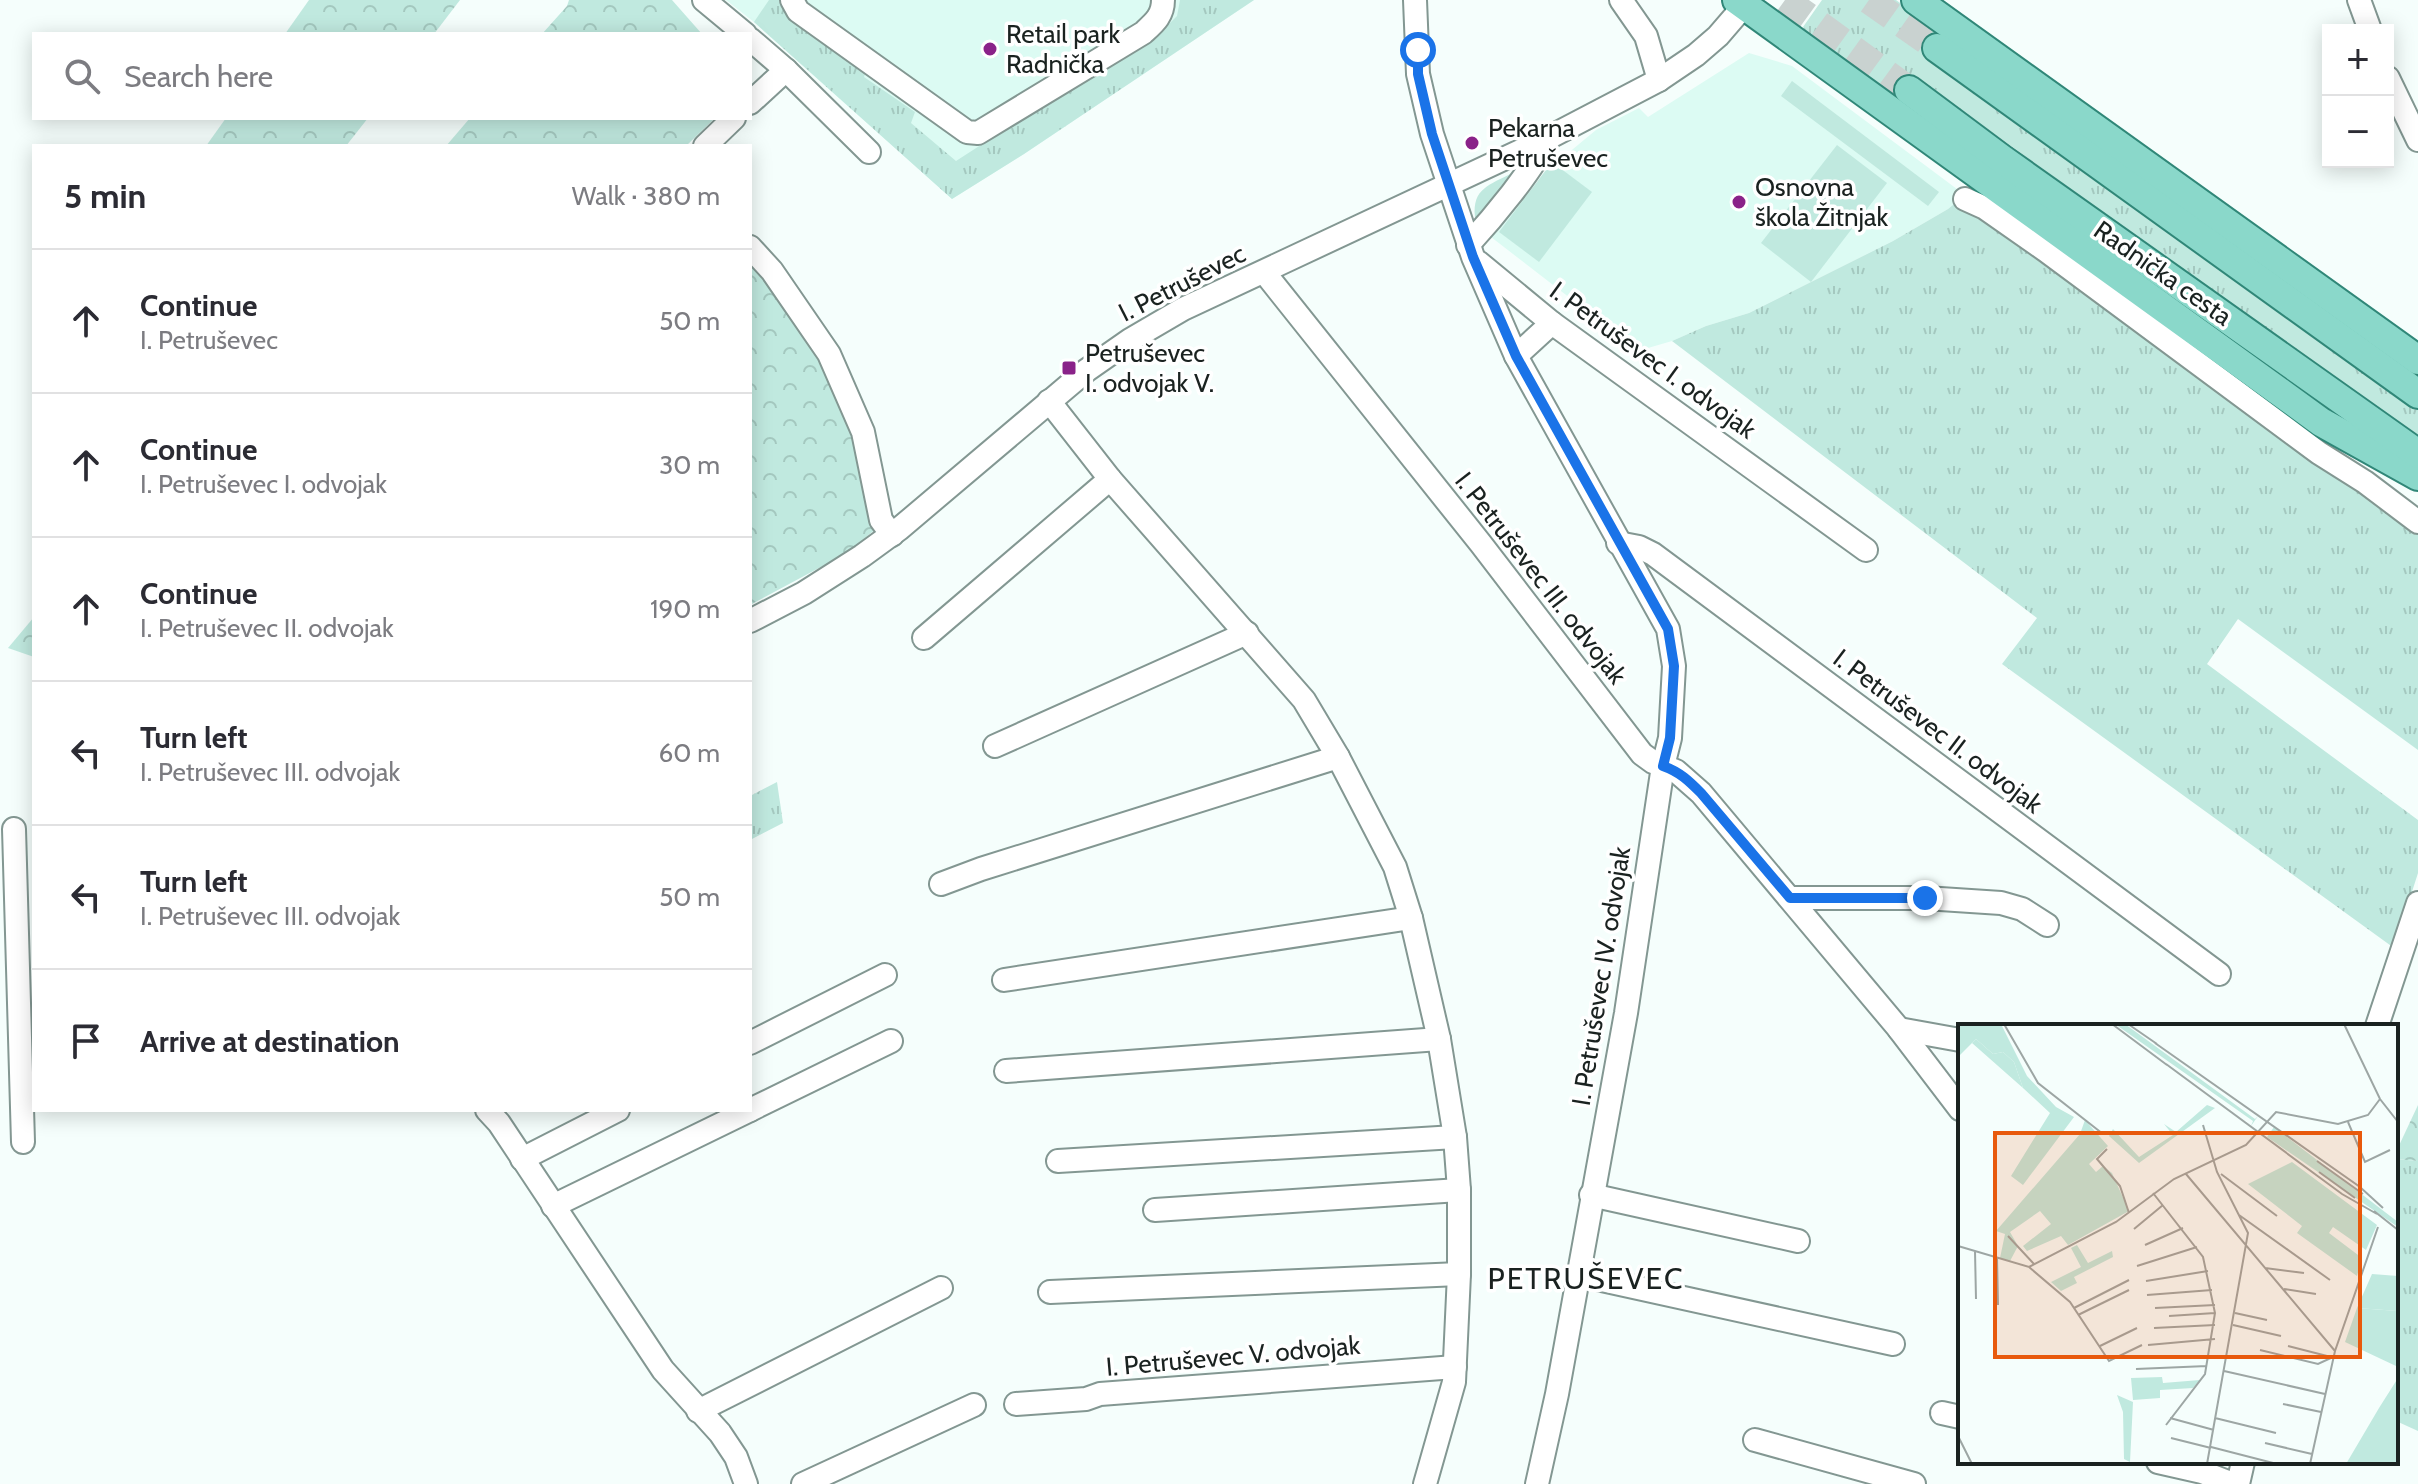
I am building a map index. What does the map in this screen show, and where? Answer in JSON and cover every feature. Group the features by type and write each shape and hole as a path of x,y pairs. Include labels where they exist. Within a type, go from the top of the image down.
{"main road":[{"path":"1916,0 2418,360"},
{"path":"1744,2 2321,422 2418,476"},
{"name":"Radnička cesta","path":"1937,48 2418,394"},
{"name":"Radnička cesta","path":"1909,90 2418,454"}],"street":[{"path":"792,0 798,11 967,132 978,133 1143,33 1162,13 1163,0"},
{"path":"1415,0 1418,74 1432,134 1470,251 1516,356 1668,629 1674,666 1670,738 1663,766"},
{"path":"1621,0 1646,36 1659,80"},
{"path":"2359,0 2368,24"},
{"name":"I. Petruševec","path":"752,620 804,593 892,535 1087,370 1154,325 1548,138 1659,80 1718,36 1744,2"},
{"path":"709,4 743,32"},
{"path":"752,41 869,152"},
{"path":"752,101 786,70"},
{"path":"2394,90 2418,140"},
{"path":"707,144 732,120"},
{"path":"1470,251 1481,231 1541,153 1548,138"},
{"path":"1965,199 1985,208 2045,250 2319,453 2365,482 2418,522"},
{"path":"752,249 772,271 829,354 863,432 881,520 892,535"},
{"name":"I. Petruševec I. odvojak","path":"1470,251 1552,323 1866,550"},
{"name":"I. Petruševec III. odvojak","path":"1264,272 1481,544 1642,754 1676,771 1701,793 1899,1029 1958,1106"},
{"path":"1516,356 1552,323"},
{"path":"1049,401 1110,479 1304,700 1338,757 1395,867 1411,918 1439,1039 1455,1137 1459,1190 1455,1367 1450,1398 1425,1484"},
{"path":"924,638 1110,479"},
{"name":"I. Petruševec II. odvojak","path":"1618,543 1639,547 1653,554 2219,974"},
{"path":"995,746 1247,633"},
{"path":"941,884 1338,757"},
{"name":"I. Petruševec IV. odvojak","path":"1537,1484 1579,1275 1626,1013 1663,766"},
{"path":"16,830 23,1142"},
{"path":"1790,898 1925,898 2001,903 2022,909 2047,925"},
{"path":"2378,1024 2418,903"},
{"path":"1004,980 1411,918"},
{"path":"752,1042 885,975"},
{"path":"1899,1029 1958,1040"},
{"path":"1006,1071 1439,1039"},
{"path":"752,1109 891,1041"},
{"path":"489,1112 663,1370 720,1433 736,1457 746,1484"},
{"path":"522,1159 614,1112"},
{"path":"553,1206 746,1112"},
{"path":"1058,1161 1455,1137"},
{"path":"1155,1210 1459,1190"},
{"path":"1591,1195 1798,1241"},
{"path":"1050,1292 1459,1274"},
{"path":"1579,1275 1893,1344"},
{"path":"698,1411 941,1288"},
{"name":"I. Petruševec V. odvojak","path":"1016,1404 1086,1399 1100,1394 1455,1367"},
{"path":"803,1484 974,1405"},
{"path":"1755,1440 1914,1484"},
{"path":"2167,1464 2235,1484 2242,1464"}],"shaded area":[{"path":"726,0 1254,0 952,199"},
{"name":"Osnovna škola Žitnjak","path":"1749,53 1792,66 1965,195 1948,209 1893,241 1749,313 1648,348 1636,349 1491,237 1513,208 1596,130 1639,108 1648,117"}],"green space":[{"path":"309,0 460,0 436,32 286,32"},
{"path":"569,0 672,0 700,32 544,32"},
{"path":"769,0 783,0 866,71 864,77 915,112 911,123 956,161 1169,24 1177,16 1180,0 1254,0 952,199 754,22"},
{"path":"1822,0 1896,0 1945,36 1928,60 2418,408 2418,440 1917,78 1898,100 1809,35 1803,27"},
{"path":"1792,81 1939,192 1928,206 1781,96"},
{"path":"225,120 366,120 348,144 207,144"},
{"path":"468,120 713,120 688,144 448,144"},
{"path":"1837,145 1887,183 1811,282 1761,243"},
{"path":"1552,162 1592,192 1539,262 1499,232"},
{"path":"1512,173 1475,217 1476,200 1480,193"},
{"path":"1965,195 2418,532 2418,750 2238,619 2207,664 2418,820 2418,873 2394,948 2002,664 2037,618 1672,341 1706,326 1749,313 1893,241 1948,209"},
{"path":"752,249 779,268 855,382 889,518 847,553 752,604"},
{"path":"32,619 32,656 8,648"},
{"path":"777,782 783,823 752,839 752,795"},
{"path":"2418,1105 2418,1161 2398,1159 2398,1148"},
{"path":"2398,1159 2418,1161 2418,1431 2398,1422"}],"tunnel":[{"path":"1785,0 1909,90"},
{"path":"1869,0 1937,48"}],"place":[{"name":"Retail park Radnička","path":"990,49"},
{"name":"Pekarna Petruševec","path":"1472,143"},
{"name":"Osnovna škola Žitnjak","path":"1739,202"},
{"name":"Petruševec I. odvojak V.","path":"1069,368"}],"district":[{"name":"PETRUŠEVEC","path":"1586,1279"}],"route":[{"path":"1418,50 1418,74 1432,134 1473,257 1516,356 1668,629 1674,666 1670,738 1663,766 1688,779 1790,898 1925,898"}]}
